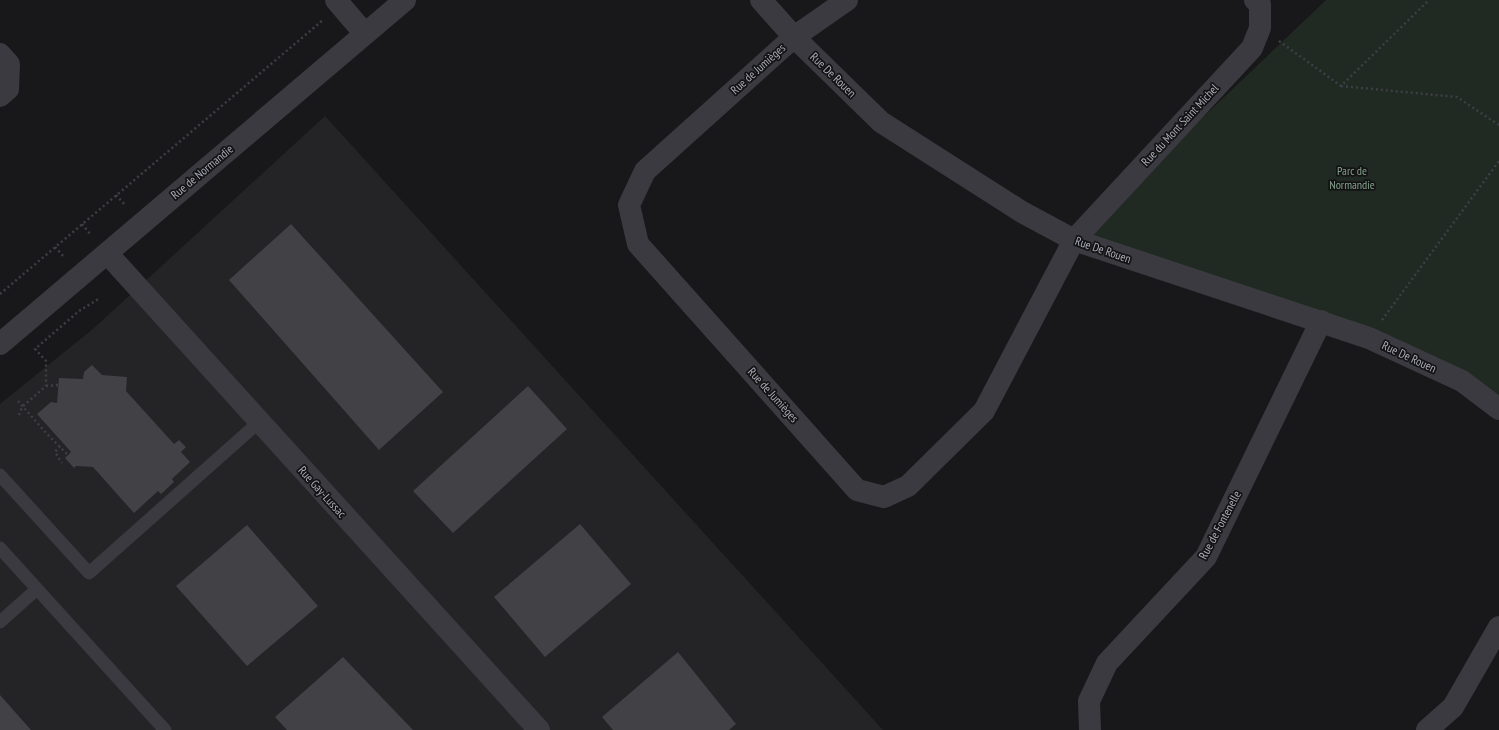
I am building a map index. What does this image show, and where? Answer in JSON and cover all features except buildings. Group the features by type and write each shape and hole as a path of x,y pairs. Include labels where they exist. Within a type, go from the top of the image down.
{"street":[{"path":"336,0 365,34"},
{"name":"Rue de Normandie","path":"0,344 405,0"},
{"name":"Rue De Rouen","path":"761,0 794,37 881,122 1022,212 1074,240 1369,338 1462,381 1499,409"},
{"path":"794,37 847,0"},
{"name":"Rue du Mont Saint Michel","path":"1074,240 1252,48 1260,28 1260,4 1255,0"},
{"name":"Rue de Jumièges","path":"794,37 645,171 629,205 638,244 858,490 884,497 908,486 984,411 1074,240"},
{"path":"0,54 9,64 8,89 0,96"},
{"name":"Rue Gay-Lussac","path":"107,253 539,730"},
{"name":"Rue de Fontenelle","path":"1090,730 1089,702 1107,663 1206,557 1321,321"},
{"path":"1427,730 1453,707 1499,627"}],"lane":[{"path":"0,475 89,573 259,422"},
{"path":"0,548 165,730"},
{"path":"0,622 37,589"}],"path":[{"path":"1341,86 1429,0"},
{"path":"1260,28 1341,86 1458,97 1499,124"},
{"path":"0,294 311,30"},
{"path":"1369,338 1499,161"},
{"path":"116,195 125,205"},
{"path":"82,224 91,235"},
{"path":"55,246 65,258"},
{"path":"46,386 46,361 35,349 79,311 100,298"},
{"path":"19,415 22,407 46,386 58,385"},
{"path":"18,401 68,455"},
{"path":"60,446 55,452 62,463"}],"shaded area":[{"path":"325,116 883,730 0,730 0,404 94,328"}],"green space":[{"name":"Parc de Normandie","path":"1326,0 1499,0 1499,409 1462,381 1074,240"}]}
